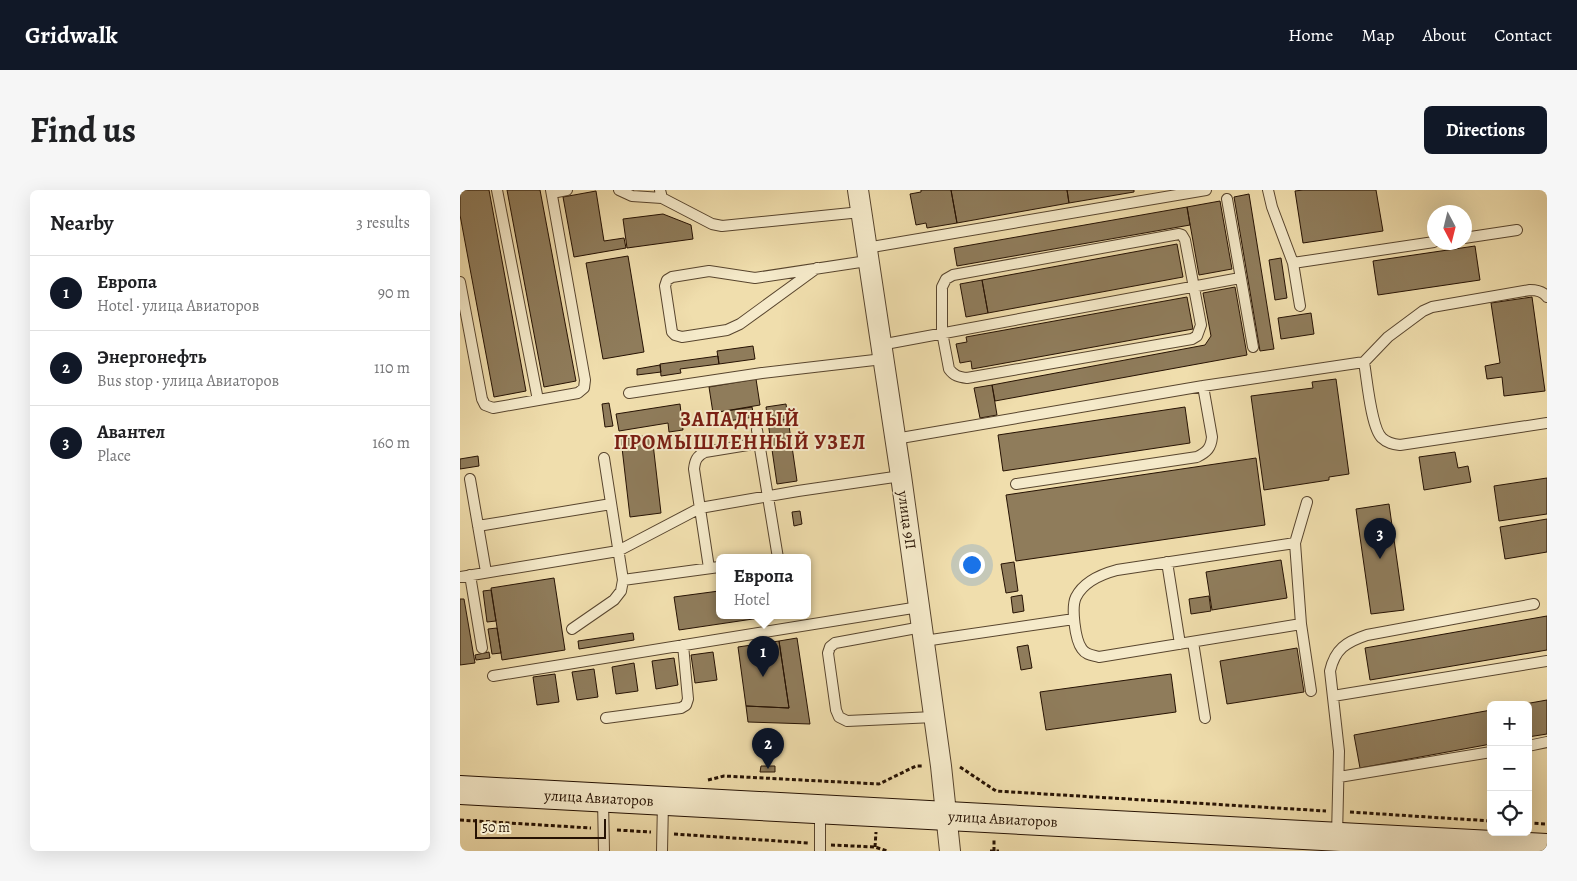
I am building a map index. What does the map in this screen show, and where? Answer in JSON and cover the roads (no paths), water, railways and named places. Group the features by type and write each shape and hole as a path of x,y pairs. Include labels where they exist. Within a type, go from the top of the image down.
{"main road":[{"name":"улица Авиаторов","path":"460,790 946,816 1337,824 1547,848"}],"street":[{"name":"улица 9П","path":"858,190 923,634 950,851"}],"lane":[{"path":"497,190 538,400"},
{"path":"460,282 482,399 485,404 493,408 578,393 584,388 585,380 551,191 567,190"},
{"path":"619,190 632,196 661,194 712,224 722,226 860,212"},
{"path":"817,268 740,324 727,330 682,336 675,335 672,332 665,286 667,280 672,277 709,271 754,278 817,268 867,255 1206,190"},
{"path":"1268,190 1272,207 1293,263 1300,306"},
{"path":"1227,199 1252,347"},
{"path":"1472,237 1517,230"},
{"path":"1171,235 1182,235 1185,240 1201,326 1197,336 1192,339 967,378 959,377 949,369 942,332 942,287 946,279 953,275 1171,235"},
{"path":"1293,263 1427,243"},
{"path":"629,393 881,352 942,332 1240,278"},
{"path":"895,439 1203,386 1364,362 1388,337 1423,311 1432,307 1530,290 1538,290 1547,297"},
{"path":"1364,362 1375,427 1381,438 1390,443 1400,446 1547,423"},
{"path":"1016,484 1197,456 1207,452 1212,437 1203,386"},
{"path":"758,430 777,554"},
{"path":"623,580 714,567 700,508 694,461 698,455 705,452 760,444"},
{"path":"572,628 614,600 621,591 623,580 604,458"},
{"path":"482,648 465,576 618,550 700,508 901,476"},
{"path":"470,479 486,572"},
{"path":"1307,502 1295,542 1301,624 1312,691"},
{"path":"478,526 611,504"},
{"path":"1295,542 1117,570 1095,578 1082,588 1076,597 1074,619 1078,643 1082,651 1099,657 1301,624"},
{"path":"1167,562 1180,644"},
{"path":"1337,824 1339,751 1330,672 1332,659 1338,651 1353,639 1367,634 1534,604"},
{"path":"493,676 919,607"},
{"path":"934,717 846,720 839,717 836,710 828,653 830,647 835,643 1074,619"},
{"path":"1193,642 1206,718"},
{"path":"606,718 686,706 688,699 683,645"},
{"path":"1333,696 1547,661"},
{"path":"1532,745 1547,742"},
{"path":"1339,777 1487,753"},
{"path":"603,798 604,851"},
{"path":"662,851 663,801"},
{"path":"820,809 820,851"}],"place":[{"name":"Авантел","path":"1380,559"},
{"name":"Европа","path":"763,677"},
{"name":"Энергонефть","path":"768,769"}],"district":[{"name":"ЗАПАДНЫЙ ПРОМЫШЛЕННЫЙ УЗЕЛ","path":"740,430"}]}
